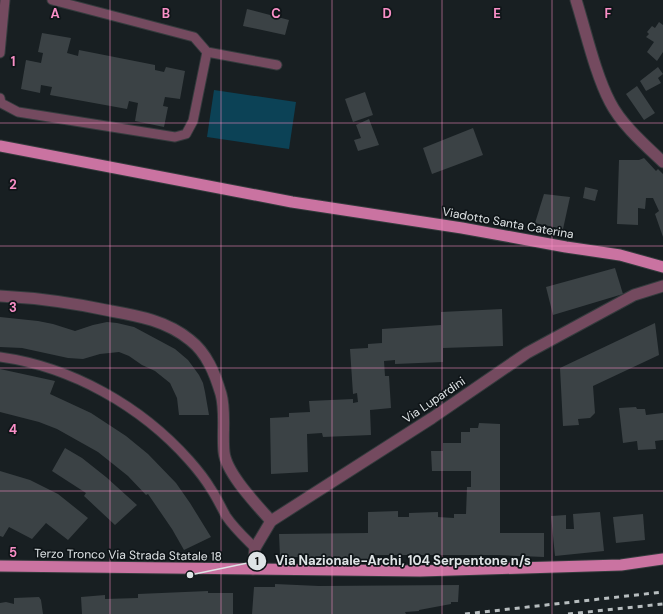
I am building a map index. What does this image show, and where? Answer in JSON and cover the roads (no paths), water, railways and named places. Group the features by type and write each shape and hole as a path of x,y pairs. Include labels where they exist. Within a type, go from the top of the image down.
{"main road":[{"name":"Viadotto Santa Caterina","path":"0,146 292,202 462,228 566,247 620,255 663,267"},
{"name":"Terzo Tronco Via Strada Statale 18","path":"0,566 420,572 621,565 663,559"}],"street":[{"path":"576,0 601,80 611,103 636,135 663,162"},
{"name":"Via Lupardini","path":"253,569 255,548 272,521 432,418 527,353 634,295 663,286"},
{"path":"0,296 31,297 75,303 151,319 169,326 190,340 203,353 212,369 221,396 224,453 226,462 236,479 272,521"}],"lane":[{"path":"0,53 5,0"},
{"path":"52,0 194,36 207,52 277,65"},
{"path":"0,98 1,103 18,112 175,137 186,134 193,120 207,52"},
{"path":"0,357 36,364 98,389 156,427 189,460 212,490 236,529 255,548"}],"railway":[{"path":"465,614 663,592"},
{"path":"568,614 663,604"}],"place":[{"name":"Via Nazionale-Archi, 104 Serpentone n/s","path":"190,575"}]}
